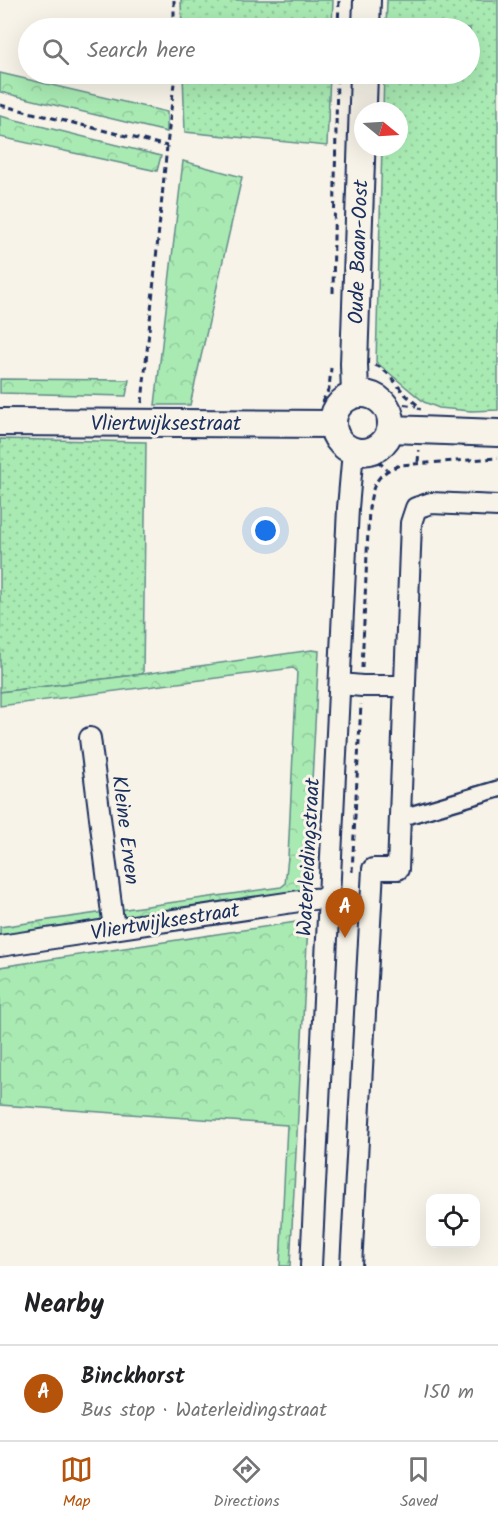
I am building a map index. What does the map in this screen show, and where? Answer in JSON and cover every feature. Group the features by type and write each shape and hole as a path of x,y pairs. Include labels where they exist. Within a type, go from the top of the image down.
{"street":[{"path":"366,18 367,0"},
{"name":"Oude Baan-Oost","path":"355,394 354,364 364,84"},
{"path":"365,393 383,402 391,419 391,429 386,439 379,447 361,451 345,447 334,433 333,424 335,411 343,400 355,394 365,393"},
{"name":"Vliertwijksestraat","path":"0,422 333,424"},
{"path":"391,429 498,433"},
{"name":"Waterleidingstraat","path":"311,1266 348,508 361,451"},
{"path":"351,1266 372,868 398,870 411,523 416,508 431,503 498,506"},
{"path":"341,684 405,686"},
{"name":"Kleine Erven","path":"90,738 114,929"},
{"path":"400,818 498,789"},
{"name":"Vliertwijksestraat","path":"0,946 330,898"}],"path":[{"path":"174,0 174,18"},
{"path":"338,18 339,0"},
{"path":"141,423 174,84"},
{"name":"Oude Baan-Oost","path":"333,294 338,84"},
{"path":"0,105 167,146"},
{"path":"354,364 378,365 420,407 383,402"},
{"path":"361,451 387,470"},
{"path":"362,670 369,508 372,488 379,477 387,470 400,465 418,462 498,458"}],"green space":[{"path":"181,0 333,0 332,18 182,18"},
{"path":"387,0 498,0 498,410 471,411 439,408 424,402 376,362 382,156 408,156 408,102 383,102 384,84 480,84 480,18 386,18"},
{"path":"0,73 18,77 18,84 47,84 167,112 167,132 0,92"},
{"path":"183,84 330,84 327,146 185,132"},
{"path":"0,116 161,156 157,171 0,137"},
{"path":"183,161 242,177 190,405 155,405"},
{"path":"0,379 129,380 126,396 0,393"},
{"path":"0,439 146,442 143,674 0,692"},
{"path":"312,650 319,651 306,892 0,939 0,927 281,887 285,884 297,671 293,668 0,706 0,692"},
{"path":"296,922 308,924 290,1266 280,1266 287,1125 0,1105 0,967"}],"place":[{"name":"Binckhorst","path":"345,938"}]}
